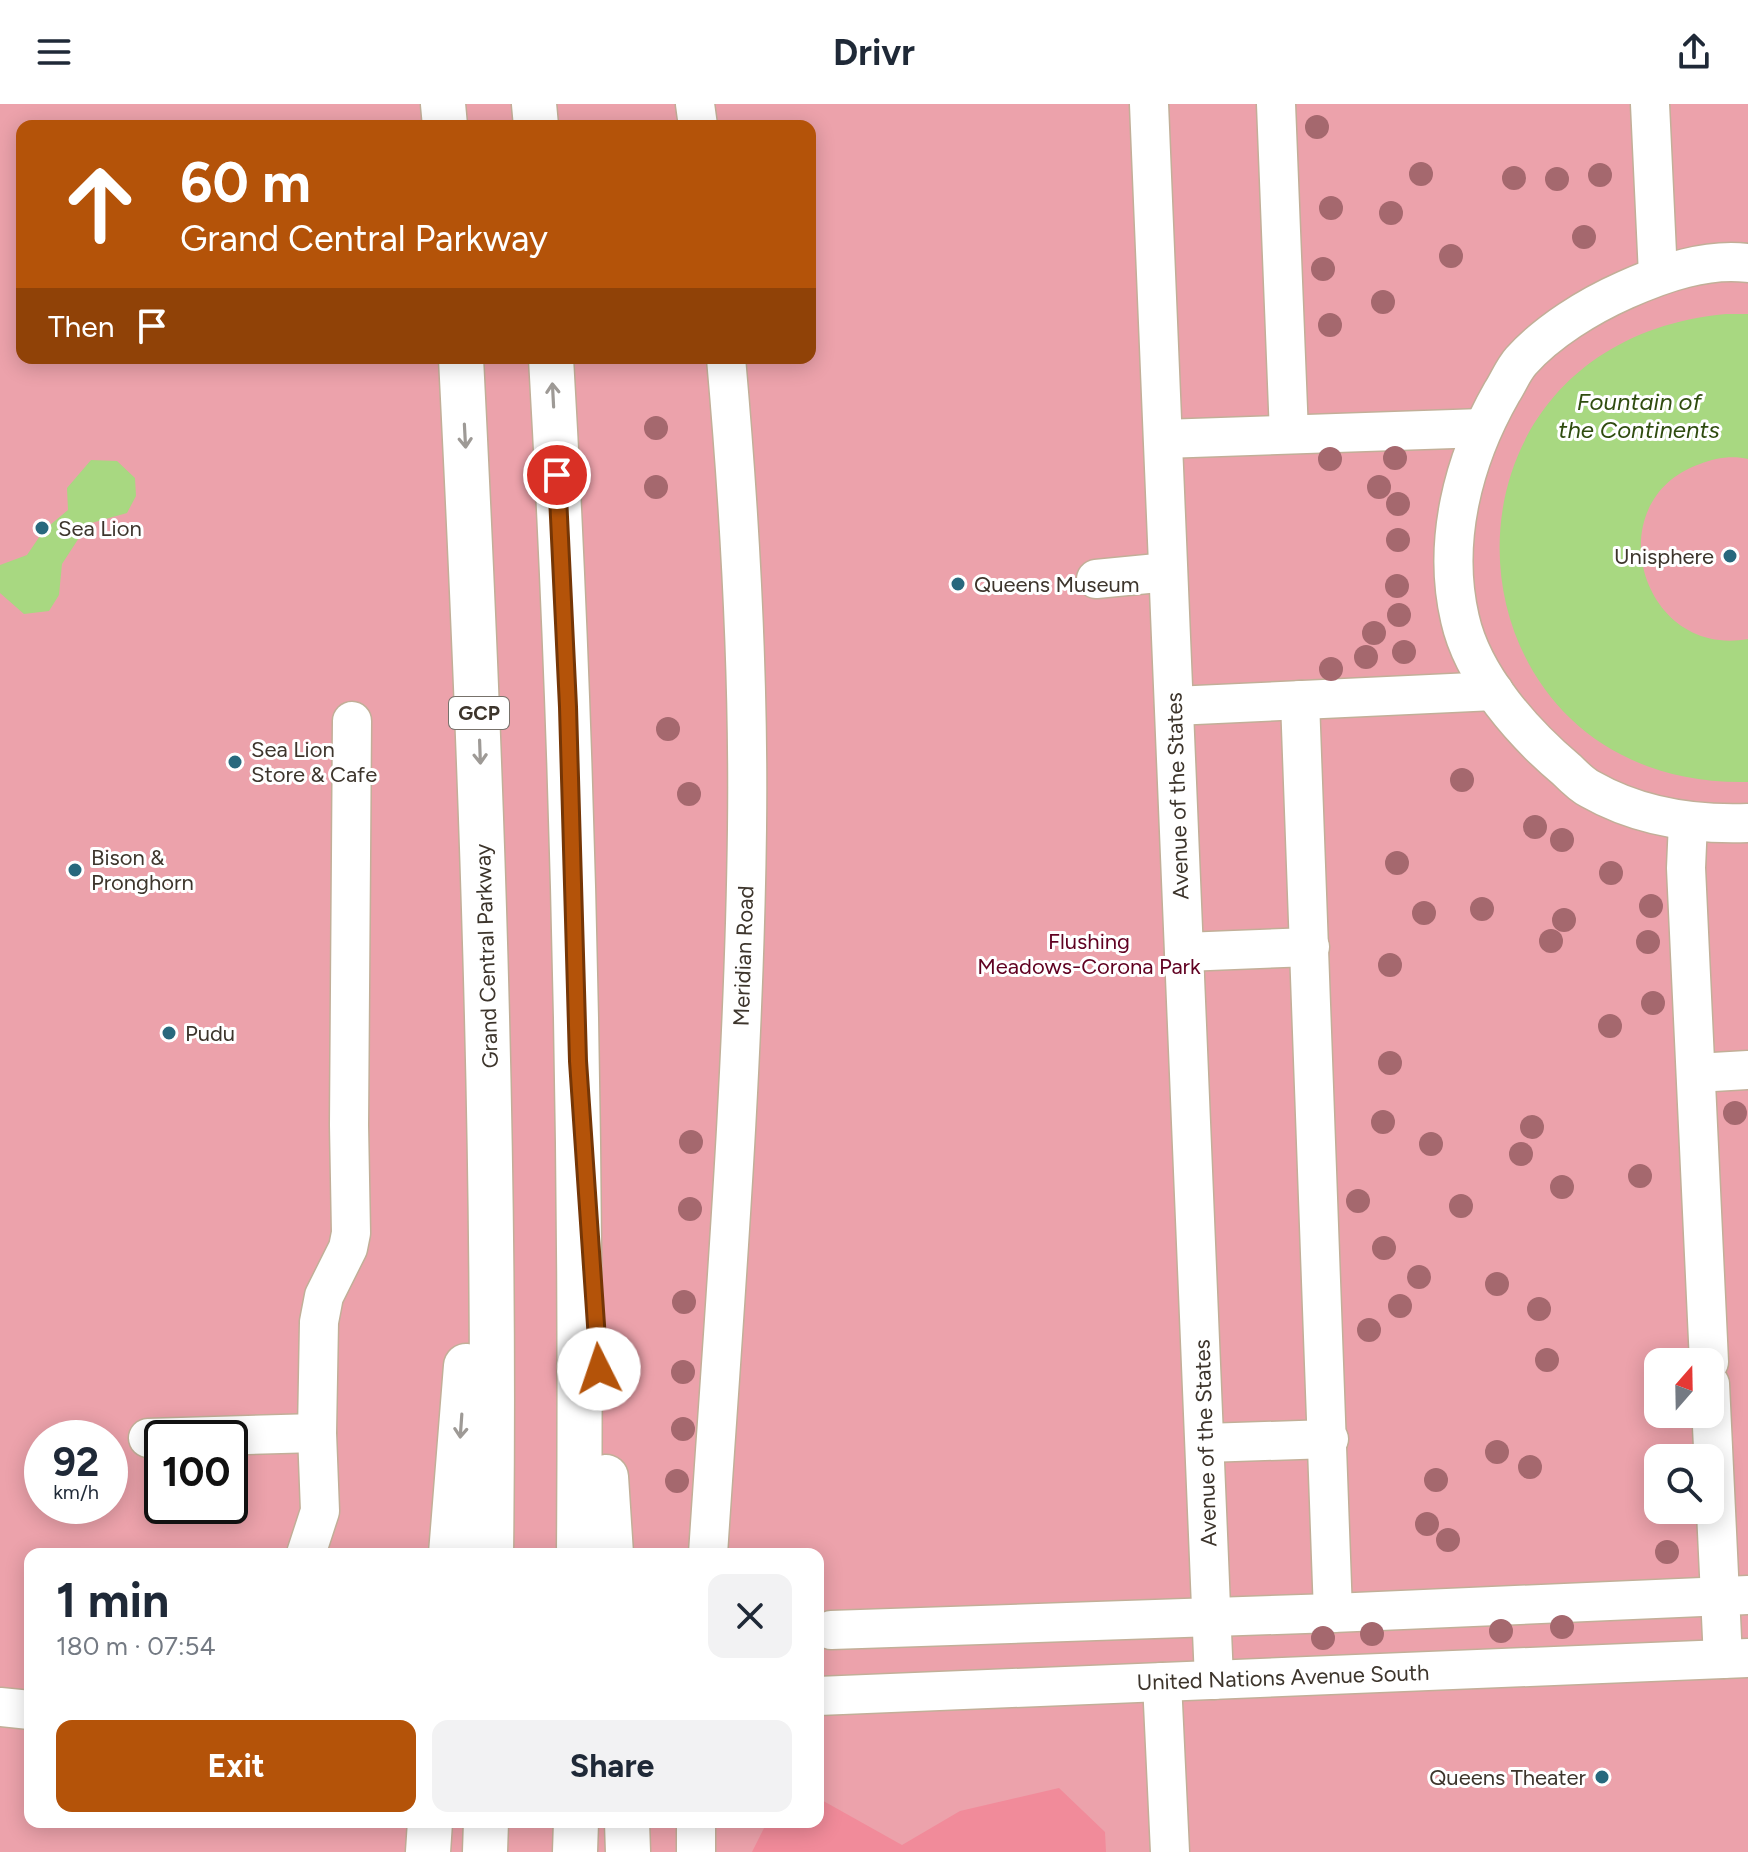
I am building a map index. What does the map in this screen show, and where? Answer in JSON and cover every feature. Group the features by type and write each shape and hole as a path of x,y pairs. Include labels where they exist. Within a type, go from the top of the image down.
{"highway":[{"name":"Grand Central Parkway","path":"461,364 478,699 489,1069 491,1548"},
{"path":"551,364 567,691 578,1061 579,1548"},
{"path":"578,1061 611,1548"},
{"path":"451,1548 489,1069"},
{"path":"428,1852 430,1828"},
{"path":"485,1852 486,1828"},
{"path":"575,1852 576,1828"},
{"path":"627,1828 628,1852"}],"street":[{"name":"Avenue of the States","path":"1149,104 1214,1680"},
{"path":"1276,104 1289,434"},
{"path":"1650,104 1658,275"},
{"path":"1748,263 1696,265 1658,275 1611,296 1562,326 1520,362 1483,428 1469,467 1457,516 1453,576 1461,622 1494,691 1511,715 1588,789 1632,808 1688,822 1748,823"},
{"name":"Meridian Road","path":"708,1548 742,1007 747,842 742,592 726,364"},
{"path":"1163,439 1483,428"},
{"path":"1096,579 1168,572"},
{"path":"1174,706 1494,691"},
{"path":"1300,700 1333,1613"},
{"path":"308,1548 320,1511 317,1433 319,1322 324,1296 348,1248 351,1233 352,721"},
{"path":"1688,822 1686,868 1708,1348"},
{"path":"1184,952 1310,947"},
{"path":"1696,1073 1748,1070"},
{"path":"1715,1428 1734,1596 1735,1658"},
{"path":"248,1435 317,1433"},
{"path":"1205,1443 1329,1439"},
{"path":"831,1630 1734,1596"},
{"name":"United Nations Avenue South","path":"824,1696 1735,1658"},
{"path":"1162,1682 1170,1852"},
{"path":"0,1707 24,1709"},
{"path":"0,1718 24,1717"},
{"path":"696,1828 696,1852"}],"green space":[{"name":"Flushing Meadows-Corona Park","path":"0,104 1748,104 1748,1852 0,1852"}],"shaded area":[{"path":"1059,1788 1105,1832 1106,1852 752,1852 764,1828 824,1828 824,1801 902,1845 960,1811"}],"water":[{"name":"Fountain of the Continents","path":"1726,314 1748,314 1748,459 1730,457 1712,460 1668,483 1648,509 1641,540 1644,572 1658,602 1680,625 1711,639 1748,639 1748,782 1644,765 1568,716 1520,645 1500,562 1510,477 1551,401 1622,343"},
{"path":"91,460 117,461 135,478 136,496 127,513 88,524 62,564 59,595 49,611 24,614 0,593 0,565 27,555 44,530 68,510 67,488"}],"place":[{"name":"Sea Lion","path":"42,528"},
{"name":"Unisphere","path":"1730,556"},
{"name":"Queens Museum","path":"958,584"},
{"name":"Sea Lion Store & Cafe","path":"235,762"},
{"name":"Bison & Pronghorn","path":"75,870"},
{"name":"Pudu","path":"169,1033"},
{"name":"Queens Theater","path":"1602,1777"}],"route":[{"path":"557,475 568,707 578,1061 599,1369"}]}
